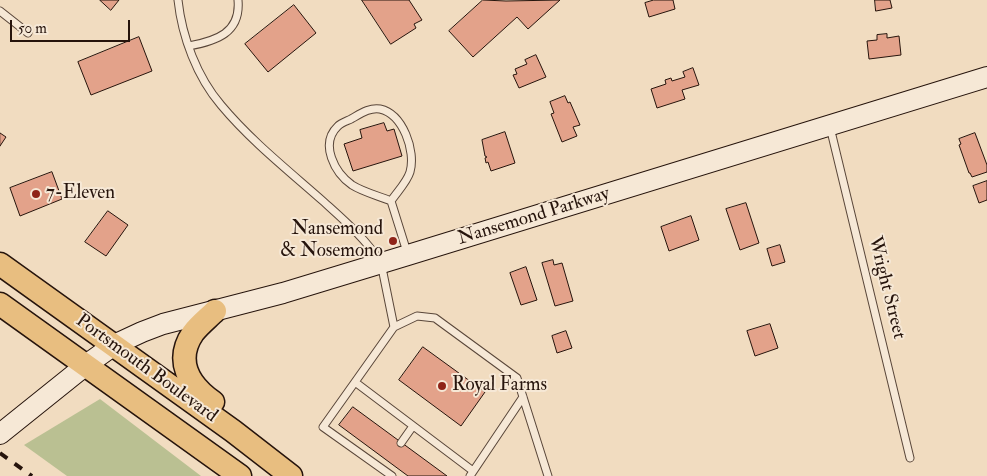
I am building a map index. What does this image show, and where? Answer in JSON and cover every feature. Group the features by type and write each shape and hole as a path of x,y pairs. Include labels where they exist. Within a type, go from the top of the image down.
{"main road":[{"name":"Nansemond Parkway","path":"0,434 114,345 163,324 382,263 987,77"},
{"name":"Portsmouth Boulevard","path":"0,264 233,431 291,476"},
{"name":"Portsmouth Boulevard","path":"0,304 240,476"},
{"path":"215,310 194,333 188,343 185,355 185,368 190,381 197,390 242,424 291,476"}],"lane":[{"path":"178,0 180,17 189,46 203,79 220,105 276,160 360,235 382,263 394,327"},
{"path":"189,46 208,42 230,31 237,18 238,0"},
{"path":"0,11 28,33"},
{"path":"391,201 410,173 411,151 405,132 394,117 380,109 367,110 338,126 331,136 330,152 334,166 352,184 391,201 408,255"},
{"name":"Wright Street","path":"830,126 910,458"},
{"path":"392,476 323,427 394,327 417,316 435,318 517,378 548,476"},
{"path":"355,382 472,474 523,397"},
{"path":"402,442 413,426"},
{"path":"383,470 388,462"}],"green space":[{"path":"100,399 201,476 67,476 24,445"}],"building":[{"path":"100,0 119,0 111,10"},
{"path":"362,0 409,0 422,20 414,24 416,28 391,44"},
{"path":"483,0 560,0 528,29 517,17 473,57 449,31"},
{"path":"654,0 673,0 675,9 649,17 645,3"},
{"path":"875,0 890,0 892,8 876,11"},
{"path":"294,5 316,33 268,72 245,44"},
{"path":"887,34 887,38 899,36 901,55 869,59 867,41 877,40 877,35"},
{"path":"139,37 152,71 91,95 78,62"},
{"path":"536,55 546,77 519,88 513,75 517,74 515,69 527,64 525,60"},
{"path":"693,68 699,85 682,90 685,99 657,108 651,89 666,84 665,80 671,78 672,81 685,77 683,72"},
{"path":"565,96 568,103 570,102 580,125 573,127 577,136 562,142 551,114 554,113 550,102"},
{"path":"384,123 387,131 394,129 402,156 353,171 344,144 362,138 360,130"},
{"path":"505,132 515,163 491,171 488,162 486,163 485,158 487,157 485,156 482,140"},
{"path":"0,133 6,137 0,146"},
{"path":"975,133 987,165 987,172 972,177 959,145 961,144 959,139"},
{"name":"7-Eleven","path":"52,172 62,199 20,216 10,188"},
{"path":"987,181 987,200 979,203 973,186"},
{"path":"746,203 759,243 740,250 726,209"},
{"name":"7-Eleven","path":"108,211 128,225 106,256 85,242"},
{"path":"691,216 699,240 669,251 661,227"},
{"path":"780,245 785,262 772,266 767,249"},
{"path":"553,260 554,265 562,263 573,301 555,306 542,263"},
{"path":"526,267 537,300 521,305 510,273"},
{"path":"770,324 778,348 755,356 747,331"},
{"path":"566,331 572,348 557,353 552,336"},
{"name":"Royal Farms","path":"423,347 485,392 461,426 399,380"},
{"path":"353,407 447,476 408,476 339,425"}],"railway":[{"path":"0,453 32,476"}],"place":[{"name":"7-Eleven","path":"36,194"},
{"name":"Nansemond & Nosemono","path":"393,241"},
{"name":"Royal Farms","path":"442,386"}]}
